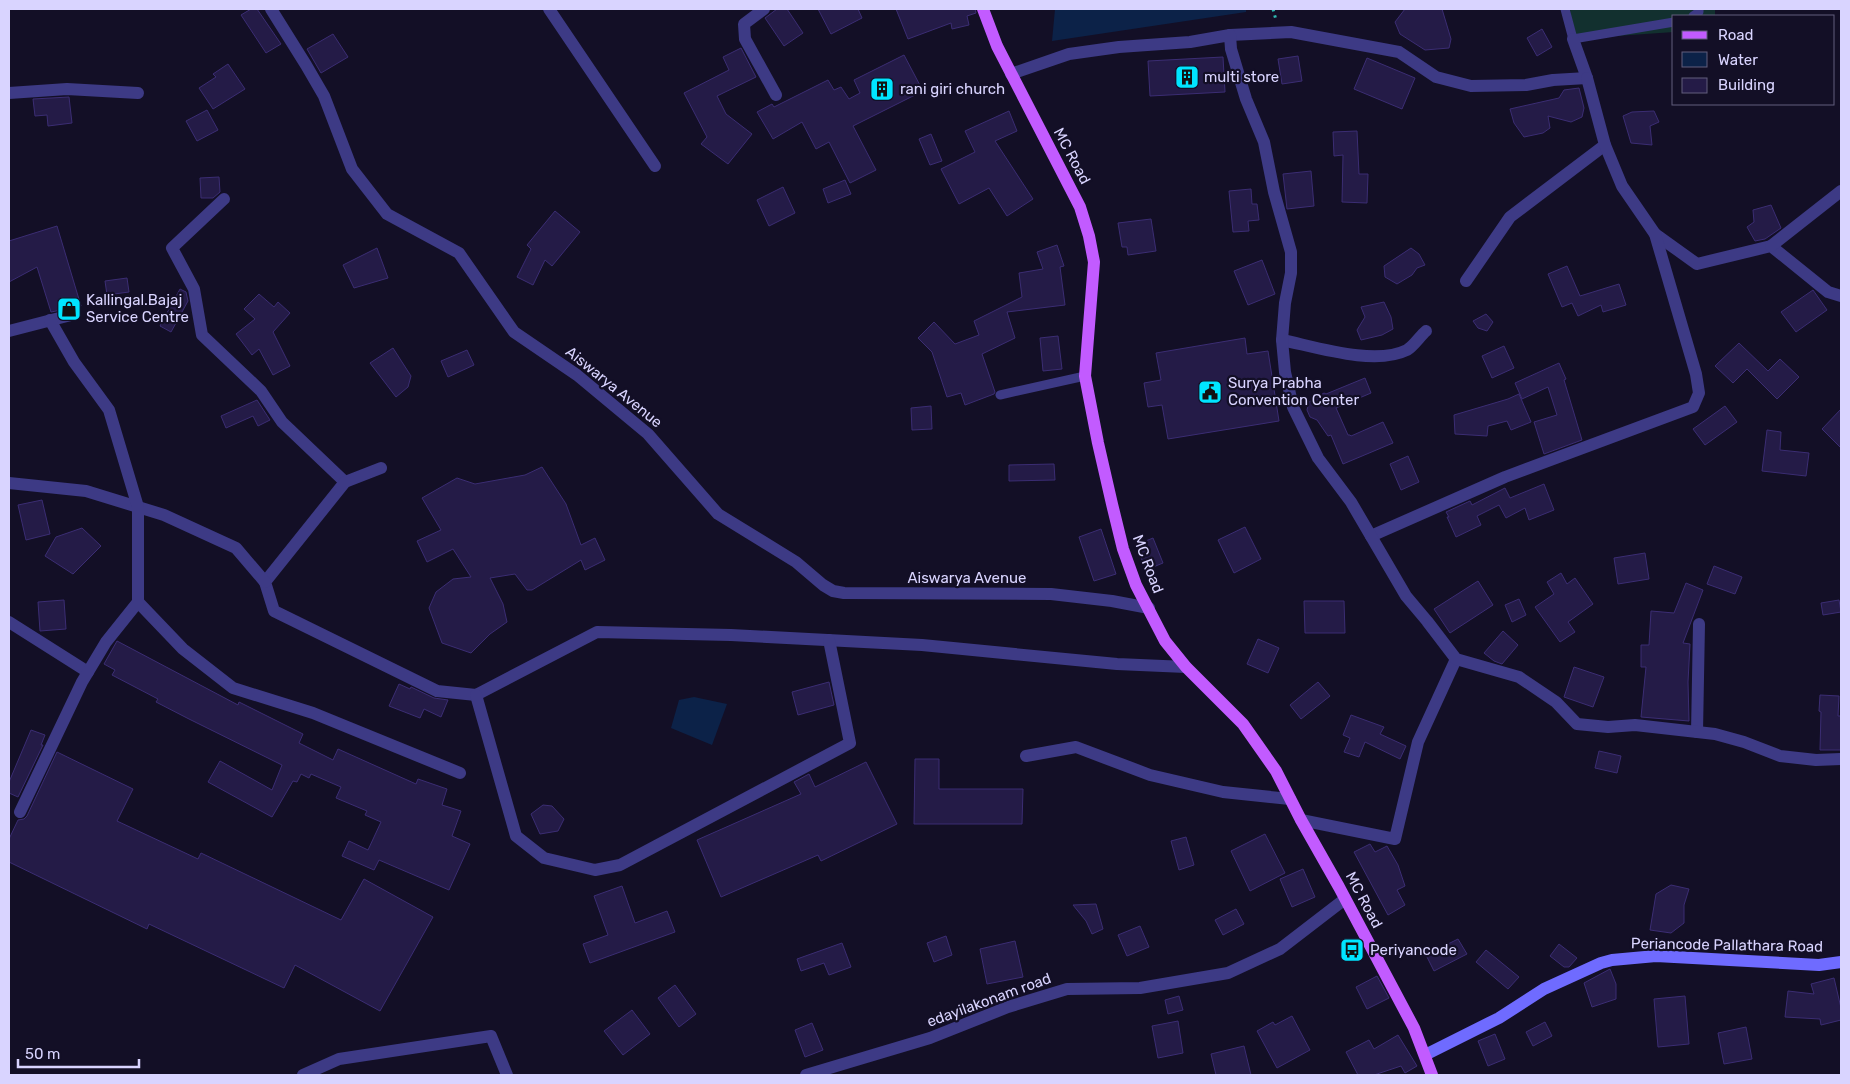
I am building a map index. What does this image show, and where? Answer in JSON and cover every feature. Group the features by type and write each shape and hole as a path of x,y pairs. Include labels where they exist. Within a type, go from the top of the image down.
{"main road":[{"name":"MC Road","path":"984,9 997,46 1080,207 1089,236 1094,262 1086,376 1098,443 1123,549 1136,585 1164,641 1186,667 1244,724 1276,771 1300,820 1414,1028 1432,1075"},
{"name":"Periancode Pallathara Road","path":"1425,1055 1499,1018 1544,990 1601,962 1656,956 1819,964 1841,962"}],"street":[{"name":"Aiswarya Avenue","path":"271,9 324,96 352,169 387,214 459,253 514,332 577,375 648,434 718,514 796,562 823,585 844,594 1051,594 1112,601 1149,608"},
{"path":"549,9 655,166"},
{"path":"764,9 744,24 745,39 776,95"},
{"path":"1011,74 1069,54 1119,47 1291,32 1399,52 1436,77 1471,86 1526,85 1553,80 1587,78"},
{"path":"1230,36 1231,49 1246,99 1264,142 1274,192 1291,252 1292,273 1285,303 1282,340 1285,372 1293,407 1318,458 1352,502 1406,596 1428,621 1456,659 1519,677 1556,702 1578,724 1608,727 1635,725 1715,734 1744,742 1780,756 1816,760 1841,758"},
{"path":"1371,536 1505,477 1693,407 1699,393 1696,374 1655,234 1622,186 1605,145 1587,78 1574,39"},
{"path":"9,93 67,89 138,93"},
{"path":"1466,281 1510,217 1605,145"},
{"path":"1655,234 1697,264 1771,246 1784,238 1841,190"},
{"path":"224,199 172,248 194,290 202,335 261,391 282,422 345,482"},
{"path":"1771,246 1828,292 1841,296"},
{"path":"9,331 71,315"},
{"path":"20,812 61,723 88,672 106,642 138,602 138,507 109,410 74,362 50,320"},
{"path":"1282,340 1359,356 1388,355 1407,349 1426,331"},
{"path":"265,582 345,482 381,468"},
{"path":"9,482 86,491 164,515 236,548 265,582 274,611 437,691 476,695 597,632 731,635 829,640 922,646 1117,664 1186,667"},
{"path":"138,602 184,649 233,688 313,713 460,773"},
{"path":"9,622 88,672"},
{"path":"1697,732 1699,624"},
{"path":"476,695 516,836 544,858 595,870 620,864 850,743 829,640"},
{"path":"1300,820 1395,839 1418,742 1456,659"},
{"path":"1026,756 1076,747 1150,775 1214,790 1290,799"},
{"name":"edayilakonam road","path":"806,1075 930,1038 1008,1007 1067,989 1140,988 1228,974 1280,949 1345,899"},
{"path":"303,1075 339,1060 491,1036 507,1075"}],"lane":[{"path":"1565,9 1574,39 1672,22"},
{"path":"1000,395 1086,376"}],"green space":[{"path":"1570,9 1715,9 1715,15 1672,15 1672,32 1573,39"}],"water":[{"path":"1055,9 1246,9 1246,12 1052,41"},
{"path":"694,697 727,704 712,745 671,728 679,700"}],"building":[{"path":"251,9 257,9 281,44 266,53 241,15"},
{"path":"777,9 787,9 803,33 784,46 765,18"},
{"path":"818,9 858,9 862,18 831,34"},
{"path":"896,9 975,9 976,13 967,16 969,25 952,29 951,23 908,39"},
{"path":"1405,9 1442,9 1451,39 1449,48 1425,50 1400,34 1395,22"},
{"path":"1542,29 1552,47 1537,56 1527,38"},
{"path":"333,34 348,57 321,73 307,49"},
{"path":"741,48 756,77 717,96 726,114 752,134 728,164 701,144 707,137 684,93 729,70 723,57"},
{"path":"904,55 923,91 853,126 876,170 850,183 829,142 816,149 802,122 773,139 757,112 772,104 774,107 828,80 834,90 841,87 849,99 860,93 854,80"},
{"path":"1298,56 1302,81 1282,84 1278,59"},
{"name":"multi store","path":"1223,57 1225,92 1150,96 1148,61"},
{"path":"1367,58 1415,78 1402,109 1354,89"},
{"path":"228,64 245,89 213,109 199,88 216,77 213,74"},
{"path":"1579,88 1584,108 1582,117 1571,122 1548,116 1550,128 1543,133 1524,137 1514,123 1510,109 1559,98 1564,90"},
{"path":"69,97 72,123 48,126 47,115 35,116 33,99"},
{"path":"207,110 218,130 197,141 186,121"},
{"path":"1009,111 1017,131 995,141 1033,199 1007,216 989,188 959,204 941,169 975,152 965,131"},
{"path":"1654,111 1659,122 1650,126 1652,145 1631,143 1623,116 1632,112"},
{"path":"1357,131 1359,174 1368,174 1367,203 1342,202 1343,155 1334,156 1333,132"},
{"path":"931,134 942,161 930,165 919,139"},
{"path":"1311,171 1314,206 1287,209 1283,174"},
{"path":"219,177 220,192 213,198 201,198 200,178"},
{"path":"845,180 851,194 828,203 823,189"},
{"path":"783,187 795,213 769,226 757,200"},
{"path":"1251,189 1252,204 1257,204 1259,220 1248,221 1249,231 1233,232 1229,191"},
{"path":"1771,205 1781,228 1765,239 1755,241 1747,227 1754,222 1753,210"},
{"path":"555,211 580,232 552,266 545,260 533,285 517,277 531,249 527,245"},
{"path":"1151,219 1156,251 1128,255 1127,247 1122,247 1118,223"},
{"path":"57,226 81,306 51,312 37,267 9,282 9,241"},
{"path":"1057,245 1064,266 1060,267 1065,305 1007,312 1015,338 982,354 995,392 994,394 965,405 961,393 947,397 932,352 918,338 934,322 955,344 979,335 974,321 1022,297 1019,273 1043,269 1037,252"},
{"path":"377,248 388,278 354,288 343,265"},
{"path":"1411,248 1419,254 1425,265 1417,268 1412,275 1397,284 1385,277 1384,266"},
{"path":"1262,260 1275,294 1248,305 1234,271"},
{"path":"1567,266 1580,296 1619,284 1626,305 1603,312 1601,305 1578,316 1572,303 1562,307 1548,274"},
{"path":"127,278 129,292 107,295 105,281"},
{"path":"180,289 186,292 188,301 171,332 160,326"},
{"path":"1813,290 1827,310 1796,332 1781,312"},
{"path":"259,294 274,307 278,302 290,313 273,332 290,366 273,375 259,349 252,355 236,334 255,319 244,309"},
{"path":"1384,302 1391,317 1393,329 1382,335 1361,340 1357,330 1365,317 1361,307"},
{"path":"1486,314 1493,322 1487,331 1478,328 1473,321"},
{"path":"1058,336 1062,369 1043,371 1040,338"},
{"path":"1245,338 1247,354 1268,351 1279,421 1168,439 1162,405 1148,407 1144,383 1161,380 1156,353"},
{"path":"1739,343 1768,371 1780,359 1799,377 1777,399 1747,369 1733,383 1715,366"},
{"path":"1504,346 1514,368 1492,378 1482,356"},
{"path":"393,348 411,376 408,387 396,397 370,363"},
{"path":"467,350 474,365 448,377 441,361"},
{"path":"1559,363 1566,379 1564,380 1582,440 1544,454 1534,422 1557,415 1548,387 1522,399 1515,383"},
{"path":"1365,378 1371,393 1336,408 1348,435 1351,436 1383,422 1393,443 1343,464 1331,435 1328,436 1317,420 1310,417 1307,410 1309,402 1324,393 1326,394"},
{"path":"1519,394 1531,422 1511,430 1507,421 1488,426 1487,436 1455,434 1454,415"},
{"path":"257,400 270,420 258,426 253,416 226,428 221,416"},
{"path":"931,406 932,429 912,430 911,408"},
{"path":"1725,406 1737,422 1705,445 1693,429"},
{"path":"1841,409 1841,448 1822,429"},
{"path":"1767,430 1781,432 1780,450 1809,453 1806,476 1762,471"},
{"path":"1408,456 1419,482 1401,490 1390,464"},
{"path":"1054,464 1055,480 1009,481 1009,465"},
{"path":"542,467 566,504 581,545 595,538 605,560 585,570 581,560 532,590 527,590 515,574 490,578 503,604 507,622 490,634 471,653 442,643 429,608 436,592 453,579 471,577 453,549 427,562 417,541 441,530 422,498 457,478 475,484 525,475"},
{"path":"1544,484 1554,510 1529,520 1525,508 1506,518 1499,505 1477,516 1481,525 1456,537 1446,512 1470,501 1472,505 1505,488 1510,498"},
{"path":"42,500 50,534 26,540 18,505"},
{"path":"1245,527 1261,559 1234,573 1218,540"},
{"path":"82,528 101,546 73,574 45,556 56,537"},
{"path":"1101,529 1116,574 1094,581 1079,537"},
{"path":"1153,538 1163,563 1146,570 1136,545"},
{"path":"1645,553 1649,579 1618,584 1614,558"},
{"path":"1714,566 1742,577 1735,594 1707,584"},
{"path":"1561,573 1567,584 1575,578 1593,604 1568,622 1575,632 1560,642 1535,607 1554,594 1547,582"},
{"path":"1478,581 1493,605 1450,633 1434,609"},
{"path":"1686,583 1703,590 1683,643 1690,644 1688,682 1689,721 1641,717 1646,667 1641,667 1641,645 1649,645 1651,611 1674,613"},
{"path":"1519,599 1526,615 1512,622 1505,605"},
{"path":"64,600 66,629 40,631 38,602"},
{"path":"1839,600 1841,612 1823,615 1821,603"},
{"path":"1304,601 1344,601 1345,633 1305,633"},
{"path":"1503,631 1518,645 1502,664 1494,661 1484,653"},
{"path":"1258,639 1279,648 1268,673 1247,664"},
{"path":"117,641 238,705 239,702 303,734 299,743 333,760 338,749 416,784 418,779 447,789 442,805 461,811 452,836 470,844 449,890 379,860 374,870 342,856 349,841 368,850 381,822 365,815 367,811 336,798 341,787 311,774 309,778 301,774 297,782 293,781 272,817 208,782 220,761 272,790 282,765 156,702 158,699 112,675 115,670 104,664"},
{"path":"1574,667 1604,677 1593,707 1564,697"},
{"path":"829,682 834,705 798,715 792,692"},
{"path":"1318,682 1330,696 1301,719 1290,705"},
{"path":"399,684 410,689 411,687 434,698 448,700 441,717 424,709 420,718 389,706"},
{"path":"1820,695 1839,696 1838,716 1841,716 1841,750 1820,750"},
{"path":"1351,715 1384,727 1380,734 1406,746 1400,759 1365,742 1359,757 1344,752 1350,738 1343,735"},
{"path":"31,730 45,735 41,745 43,745 18,797 9,793 9,782"},
{"path":"1599,751 1621,756 1617,773 1595,768"},
{"path":"57,752 133,789 117,821 198,859 201,853 341,920 364,879 433,917 380,1011 295,965 284,988 149,924 147,929 9,862 9,839 18,820 24,819 27,816"},
{"path":"915,759 939,759 939,789 1023,789 1022,824 914,824"},
{"path":"866,762 897,824 821,861 818,855 721,897 697,840 801,794 794,782 809,774 815,787"},
{"path":"543,805 552,806 564,819 558,831 540,834 531,814"},
{"path":"1265,834 1285,873 1250,891 1231,851"},
{"path":"1186,837 1194,865 1179,870 1171,841"},
{"path":"1370,844 1375,852 1387,846 1398,865 1405,886 1397,890 1405,905 1388,915 1354,852"},
{"path":"1303,869 1315,897 1292,907 1280,879"},
{"path":"1671,885 1689,889 1684,905 1684,923 1671,933 1650,930 1656,894"},
{"path":"622,886 635,923 667,911 675,932 590,963 583,944 608,935 594,896"},
{"path":"1096,904 1103,929 1092,934 1086,921 1073,905"},
{"path":"1236,909 1244,924 1223,935 1215,920"},
{"path":"1140,926 1149,947 1127,956 1118,935"},
{"path":"946,936 952,955 934,962 927,943"},
{"path":"1458,939 1467,954 1434,971 1426,955"},
{"path":"1015,941 1023,977 987,984 980,949"},
{"path":"842,943 851,967 829,975 824,963 801,971 797,959"},
{"path":"1559,944 1577,958 1569,967 1564,967 1550,956"},
{"path":"1486,950 1519,977 1508,989 1476,962"},
{"path":"1610,969 1616,984 1616,999 1592,1007 1584,983"},
{"path":"1377,976 1389,998 1367,1009 1356,987"},
{"path":"1834,978 1841,1008 1841,1020 1821,1025 1820,1019 1785,1017 1788,991 1814,994 1811,984"},
{"path":"675,985 696,1014 679,1027 658,998"},
{"path":"1179,996 1183,1010 1168,1014 1165,1000"},
{"path":"1685,996 1689,1044 1658,1047 1654,999"},
{"path":"632,1010 650,1034 623,1055 604,1031"},
{"path":"1292,1016 1310,1050 1277,1068 1257,1031 1273,1022 1275,1025"},
{"path":"1178,1021 1183,1053 1158,1058 1152,1026"},
{"path":"1545,1022 1552,1036 1533,1046 1526,1032"},
{"path":"812,1023 823,1050 805,1057 795,1030"},
{"path":"1746,1027 1752,1059 1724,1064 1718,1033"},
{"path":"1495,1034 1505,1059 1488,1066 1478,1041"},
{"path":"1398,1035 1417,1066 1405,1073 1401,1066 1374,1075 1358,1075 1346,1052 1369,1040 1374,1049"},
{"path":"1244,1046 1251,1075 1216,1075 1211,1054"}],"place":[{"name":"multi store","path":"1187,77"},
{"name":"rani giri church","path":"882,89"},
{"name":"Kallingal.Bajaj Service Centre","path":"69,309"},
{"name":"Surya Prabha Convention Center","path":"1210,392"},
{"name":"Periyancode","path":"1352,950"}]}
